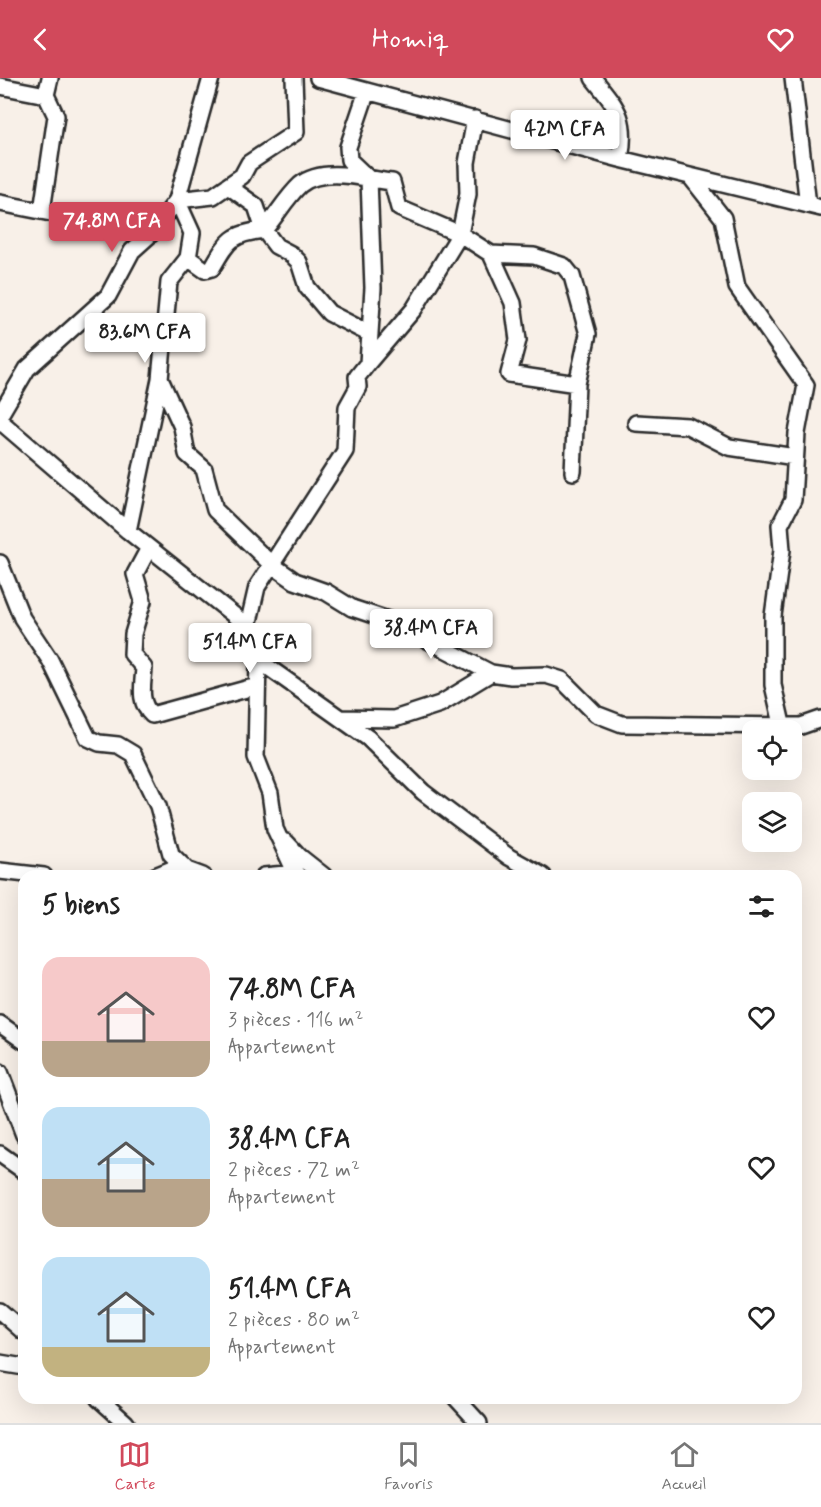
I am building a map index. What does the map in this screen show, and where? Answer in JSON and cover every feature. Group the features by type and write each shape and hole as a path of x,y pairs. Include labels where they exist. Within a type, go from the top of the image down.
{"street":[{"path":"42,211 56,116 46,95 50,78"},
{"path":"0,415 27,369 108,296 132,251 152,233 177,200 211,78"},
{"path":"177,200 213,196 242,176 249,163 296,132 294,78"},
{"path":"318,78 620,159 814,206 793,78"},
{"path":"593,78 618,110 625,136 620,159"},
{"path":"0,84 46,95"},
{"path":"367,91 348,147 349,160 369,179 373,288 368,363"},
{"path":"247,630 257,587 345,451 347,407 358,387 357,377 414,309 460,234 468,194 467,163 475,119"},
{"path":"188,258 205,270 212,268 228,240 244,233 264,230 301,185 327,177 344,175 392,182 399,208 460,234 491,254 534,256 564,266 572,276 588,334 577,384 573,472"},
{"path":"690,176 723,218 737,287 806,385 795,458 793,500 780,525 782,550 773,616 773,685 781,720"},
{"path":"228,186 256,206 264,230 276,246 291,254 299,262 307,287 329,313 370,334"},
{"path":"128,531 160,379 169,282 188,258 192,233 177,200"},
{"path":"0,203 152,233"},
{"path":"491,254 513,303 518,340 509,374 577,384"},
{"path":"160,379 182,427 187,454 204,469 215,510 272,564 295,581 326,592 352,608 391,621 491,673 511,676 546,675 562,680 596,714 622,724 742,724"},
{"path":"0,421 128,531 240,620 247,630 258,660 256,758 270,793 275,829 294,870"},
{"path":"636,423 687,426 729,447 795,458"},
{"path":"149,548 135,574 143,601 133,634 132,654 144,668 142,698 147,711 152,715 257,686"},
{"path":"0,563 22,618 50,660 88,738 99,743 118,745 133,754 158,806 171,854 187,870"},
{"path":"258,660 368,738 423,792 509,857 532,870"},
{"path":"340,718 394,719 440,705 491,673"},
{"path":"802,726 821,719"},
{"path":"275,829 300,857 316,870"},
{"path":"170,870 182,865"},
{"path":"0,871 18,873"},
{"path":"0,1024 18,1037"},
{"path":"0,1072 18,1119"},
{"path":"0,1154 18,1167"},
{"path":"0,1311 18,1327"},
{"path":"0,1363 18,1366"},
{"path":"105,1404 127,1423"},
{"path":"117,1404 127,1423"},
{"path":"462,1404 479,1423"}]}
